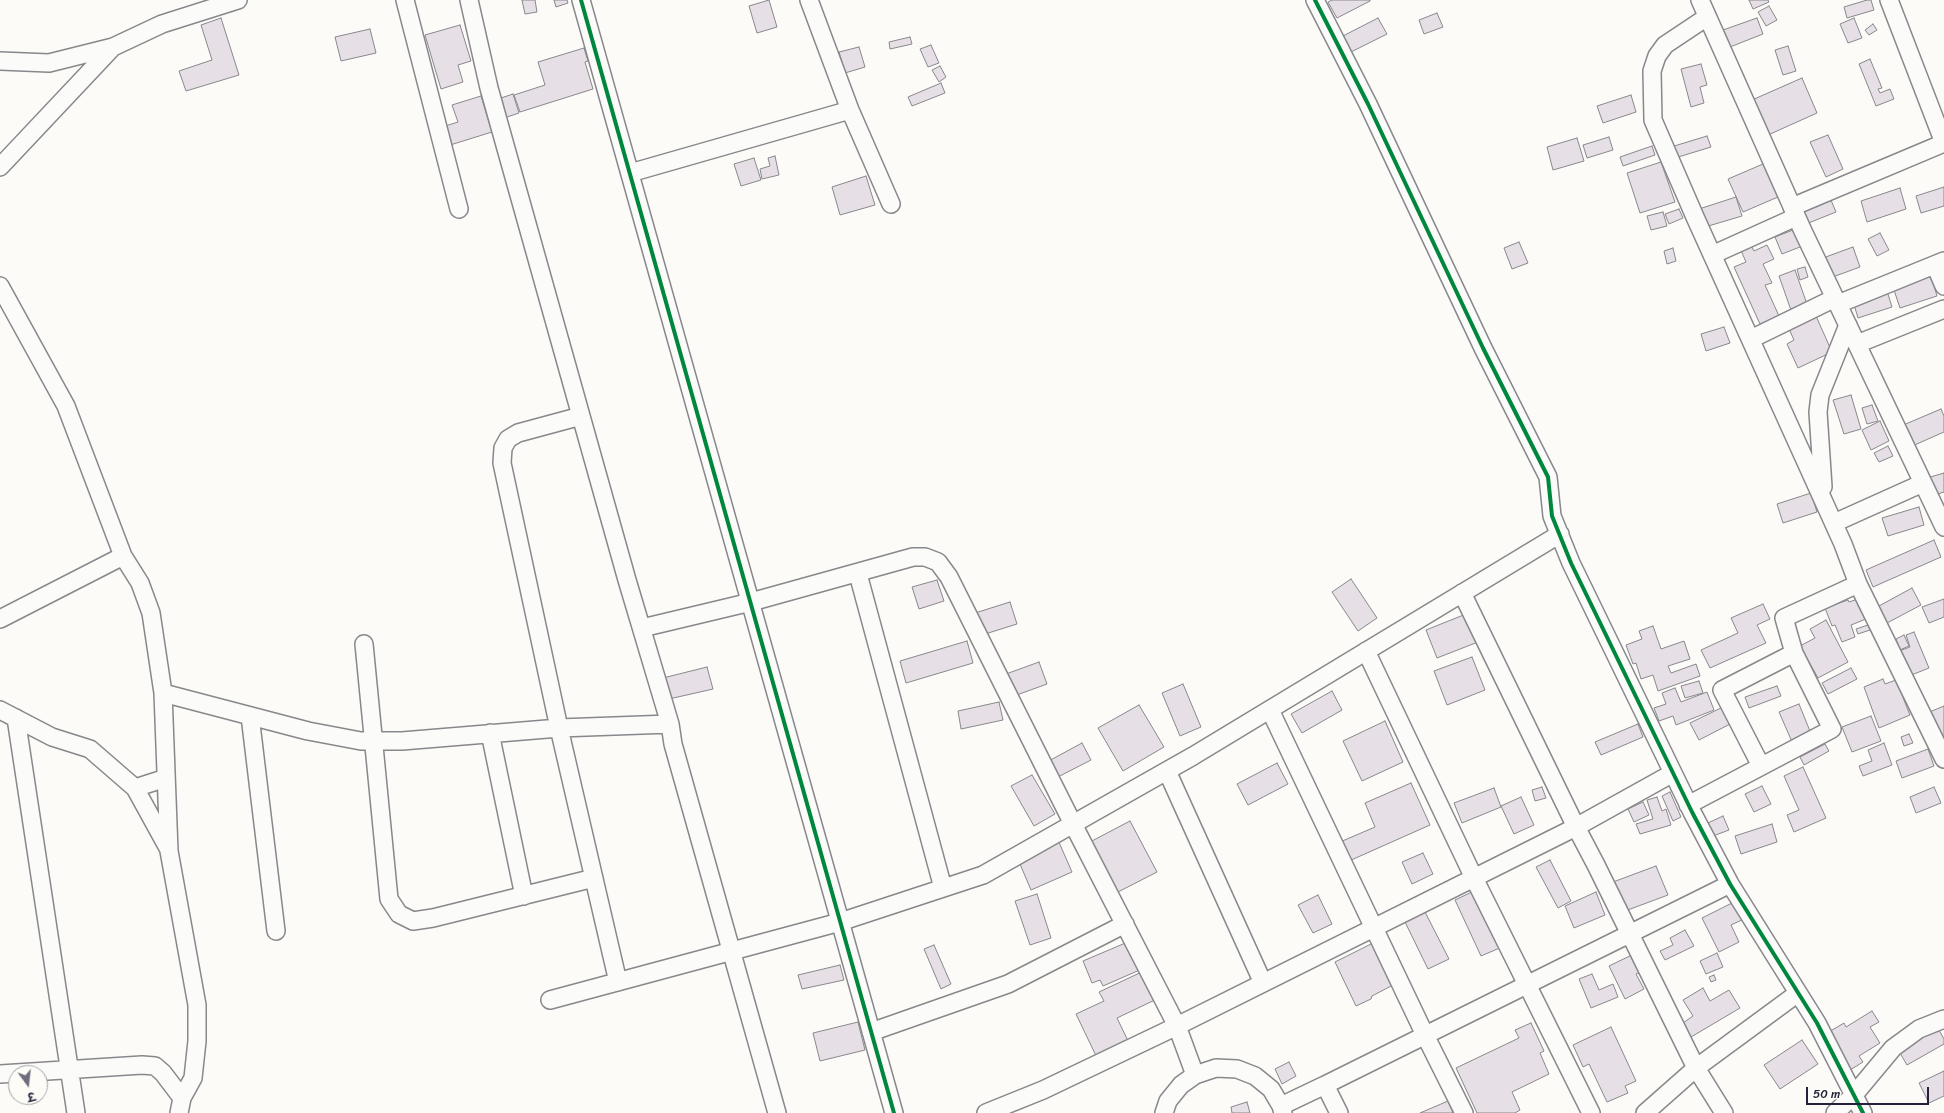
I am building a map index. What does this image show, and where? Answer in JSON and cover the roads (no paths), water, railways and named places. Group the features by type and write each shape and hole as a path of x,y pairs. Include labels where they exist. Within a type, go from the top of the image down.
{"street":[{"path":"0,61 49,63 113,47 162,24 192,7 238,0"},
{"path":"405,0 459,210"},
{"path":"469,0 489,88 670,724 674,744 777,1113"},
{"path":"581,0 894,1113"},
{"path":"809,0 850,110 891,204"},
{"path":"1315,0 1368,104 1483,348 1548,477 1552,516 1571,563 1688,805 1730,884 1817,1023 1863,1113"},
{"path":"1700,0 1794,212 1944,527"},
{"path":"1712,254 1794,212 1944,143 1889,0"},
{"path":"1707,17 1666,45 1657,56 1652,71 1651,101 1653,120 1712,254 1834,522 1858,584 1944,759"},
{"path":"0,166 113,47"},
{"path":"630,173 850,110"},
{"path":"1751,340 1836,301 1939,263 1944,286"},
{"path":"0,286 66,406 123,556 140,583 151,613 163,693 169,851 197,1005 197,1040 193,1078 180,1106"},
{"path":"1857,344 1944,309"},
{"path":"1824,500 1819,430 1820,395 1848,325"},
{"path":"582,416 518,433 508,439 503,448 502,463 559,728 618,982"},
{"path":"1834,522 1923,483"},
{"path":"550,1000 840,922 983,875 1167,771 1560,534"},
{"path":"0,619 123,556"},
{"path":"642,628 751,602 858,574 913,557 925,557 938,562 948,577 1073,824 1178,1026 1195,1074"},
{"path":"858,574 943,888"},
{"path":"1688,805 1832,729 1794,653 1784,618 1858,584"},
{"path":"1462,593 1696,1068 1724,1113"},
{"path":"364,644 389,899 399,914 412,920 433,918 594,878"},
{"path":"1366,651 1474,878 1591,1113"},
{"path":"1761,766 1722,690 1794,653"},
{"path":"163,693 308,731 361,741 402,741 559,728 670,724"},
{"path":"0,710 52,737 90,749 135,788 169,851"},
{"path":"1270,710 1373,928 1464,1113"},
{"path":"250,716 276,931"},
{"path":"16,718 76,1113"},
{"path":"490,733 524,896"},
{"path":"1167,771 1264,983"},
{"path":"986,1113 1043,1090 1178,1026 1576,827 1673,773"},
{"path":"135,788 166,778"},
{"path":"1164,1113 1168,1101 1176,1090 1195,1074 1216,1068 1236,1069 1255,1076 1271,1089 1282,1109 1325,1084 1730,884"},
{"path":"871,1032 1008,984 1125,924"},
{"path":"1645,1113 1696,1068 1798,992"},
{"path":"1835,1113 1853,1096 1893,1048 1919,1029 1944,1019"},
{"path":"0,1074 142,1064 155,1066 163,1073 180,1106"},
{"path":"1325,1084 1339,1113"}]}
